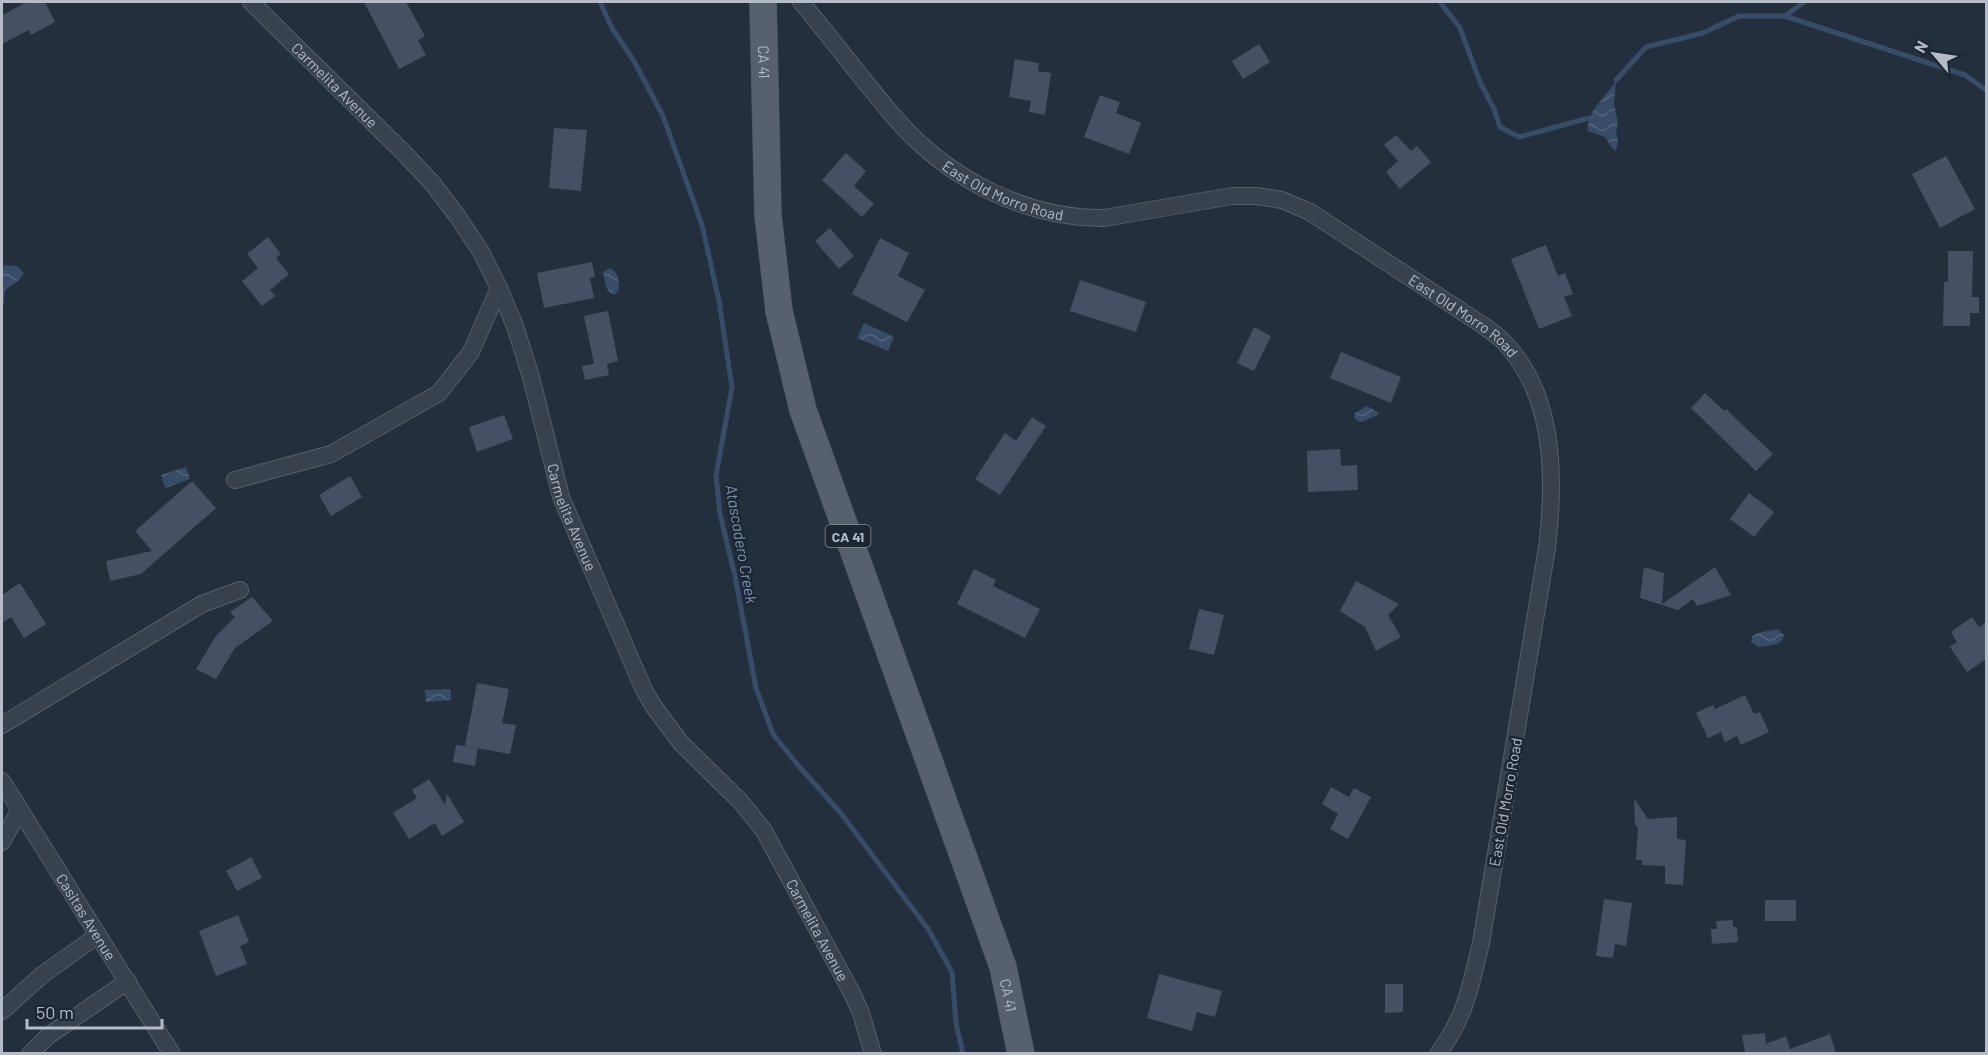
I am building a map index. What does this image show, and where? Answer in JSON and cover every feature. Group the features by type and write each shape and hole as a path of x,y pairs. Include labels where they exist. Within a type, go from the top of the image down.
{"main road":[{"name":"CA 41","path":"763,2 768,215 779,311 803,410 1004,967 1021,1053"}],"street":[{"name":"Carmelita Avenue","path":"251,2 433,184 475,243 499,288 515,326 531,377 561,497 644,690 681,744 741,802 769,839 852,993 861,1013 873,1053"},
{"name":"East Old Morro Road","path":"801,2 897,120 948,166 984,188 1041,211 1085,218 1104,218 1232,196 1256,196 1282,200 1310,212 1484,326 1502,340 1517,358 1533,386 1543,415 1550,447 1551,508 1547,548 1481,943 1465,1007 1449,1038 1438,1053"},
{"path":"236,480 331,454 439,393 471,352 499,288"},
{"path":"2,726 202,604 240,590"},
{"name":"Casitas Avenue","path":"2,781 172,1053"},
{"path":"2,842 19,811"},
{"path":"2,1011 42,975 99,935"},
{"path":"30,1053 48,1036 128,981"}],"water":[{"path":"1616,80 1614,104 1618,122 1616,131 1618,142 1616,151 1605,137 1588,131 1588,123 1590,116"},
{"path":"5,265 17,266 24,273 19,280 5,290 2,306 2,268"},
{"path":"610,268 617,274 619,280 619,289 616,294 610,293 606,287 603,272"},
{"path":"864,323 894,337 888,351 857,338"},
{"path":"1367,406 1378,412 1378,415 1361,422 1357,421 1354,417 1355,413"},
{"path":"186,467 190,479 165,488 161,475"},
{"path":"1778,629 1784,635 1778,643 1759,647 1751,642 1752,637 1757,633"},
{"path":"451,689 451,700 426,702 425,690"}],"building":[{"path":"27,2 45,2 55,22 31,35 29,30 2,44 2,15"},
{"path":"364,2 406,2 425,36 418,40 426,55 399,69"},
{"path":"1259,44 1270,62 1243,79 1232,61"},
{"path":"1015,59 1039,63 1038,71 1051,73 1045,115 1029,112 1031,101 1009,97"},
{"path":"1100,95 1120,102 1116,113 1141,123 1129,154 1084,137"},
{"path":"554,128 587,130 581,191 549,188"},
{"path":"1396,135 1411,151 1417,146 1431,162 1400,189 1386,172 1398,161 1384,145"},
{"path":"846,153 866,171 854,186 874,204 862,217 822,180"},
{"path":"1946,156 1975,209 1940,228 1912,174"},
{"path":"830,228 854,256 839,269 815,241"},
{"path":"268,237 281,254 276,258 289,274 270,290 275,296 262,306 242,281 258,268 247,254"},
{"path":"880,238 909,253 898,276 925,290 907,322 852,294"},
{"path":"1546,245 1558,276 1565,273 1573,294 1564,297 1572,316 1539,329 1511,259"},
{"path":"1948,251 1973,251 1972,297 1979,297 1979,313 1970,313 1970,326 1943,326 1944,282 1948,282"},
{"path":"592,262 595,277 590,278 594,298 544,308 537,273"},
{"path":"1080,280 1146,302 1136,332 1070,311"},
{"path":"608,311 618,361 607,364 609,375 585,380 582,366 594,364 584,316"},
{"path":"1254,327 1271,336 1254,371 1237,363"},
{"path":"1341,352 1401,377 1391,403 1330,378"},
{"path":"1705,393 1724,411 1726,409 1773,454 1756,471 1691,408"},
{"path":"504,415 513,439 477,452 469,427"},
{"path":"1032,417 1046,426 1000,495 975,479 1005,433 1016,441"},
{"path":"1340,449 1341,466 1357,465 1358,490 1308,492 1307,451"},
{"path":"350,476 362,497 331,516 319,495"},
{"path":"192,481 216,508 141,574 110,581 106,561 152,551 135,531"},
{"path":"1749,493 1774,512 1754,537 1730,519"},
{"path":"1644,567 1664,573 1662,604 1715,567 1731,595 1697,606 1693,599 1678,610 1640,598"},
{"path":"974,569 996,580 993,586 1040,609 1025,638 957,604"},
{"path":"1356,581 1399,604 1388,615 1401,637 1376,651 1365,627 1340,611"},
{"path":"20,583 46,624 24,638 11,617 2,623 2,595"},
{"path":"252,597 273,621 235,648 216,679 196,669 216,636 235,617 230,612"},
{"path":"1199,609 1224,615 1214,655 1189,649"},
{"path":"1972,617 1979,627 1986,622 1986,659 1967,672 1950,647 1957,642 1951,632"},
{"path":"477,683 509,689 502,723 516,725 510,754 465,746"},
{"path":"1745,695 1754,714 1760,712 1769,732 1741,745 1737,736 1725,742 1721,732 1708,738 1696,713 1713,705 1715,709"},
{"path":"456,745 478,748 475,766 453,762"},
{"path":"429,779 445,805 447,794 464,822 442,836 435,823 409,839 393,813 417,798 412,790"},
{"path":"1331,787 1349,797 1354,788 1371,797 1348,839 1330,829 1338,814 1322,804"},
{"path":"1634,798 1648,819 1677,817 1677,839 1686,840 1683,885 1665,884 1665,866 1642,865 1642,860 1636,860 1638,828 1635,824"},
{"path":"251,857 262,878 237,891 226,871"},
{"path":"1604,899 1632,903 1626,946 1615,944 1613,958 1596,956"},
{"path":"1765,900 1796,900 1796,921 1765,921"},
{"path":"238,915 249,942 240,946 247,964 216,976 199,931"},
{"path":"1733,920 1733,927 1737,927 1738,942 1712,944 1711,929 1717,929 1716,921"},
{"path":"1159,974 1222,991 1215,1017 1197,1012 1192,1031 1147,1018"},
{"path":"1385,984 1403,984 1403,1012 1385,1013"},
{"path":"1765,1033 1766,1044 1786,1036 1790,1049 1830,1034 1836,1053 1743,1053 1745,1052 1742,1035"}],"waterway":[{"name":"Atascadero Creek","path":"600,2 612,28 634,61 663,116 702,225 719,301 732,387 716,476 720,514 735,576 756,688 773,734 840,812 928,929 952,972 956,1023 963,1054"},
{"path":"1440,2 1460,28 1500,127 1519,137 1589,118"},
{"path":"1785,16 1804,2"},
{"path":"1616,80 1646,47 1703,33 1739,16 1785,16 1965,75 1986,90"}]}
